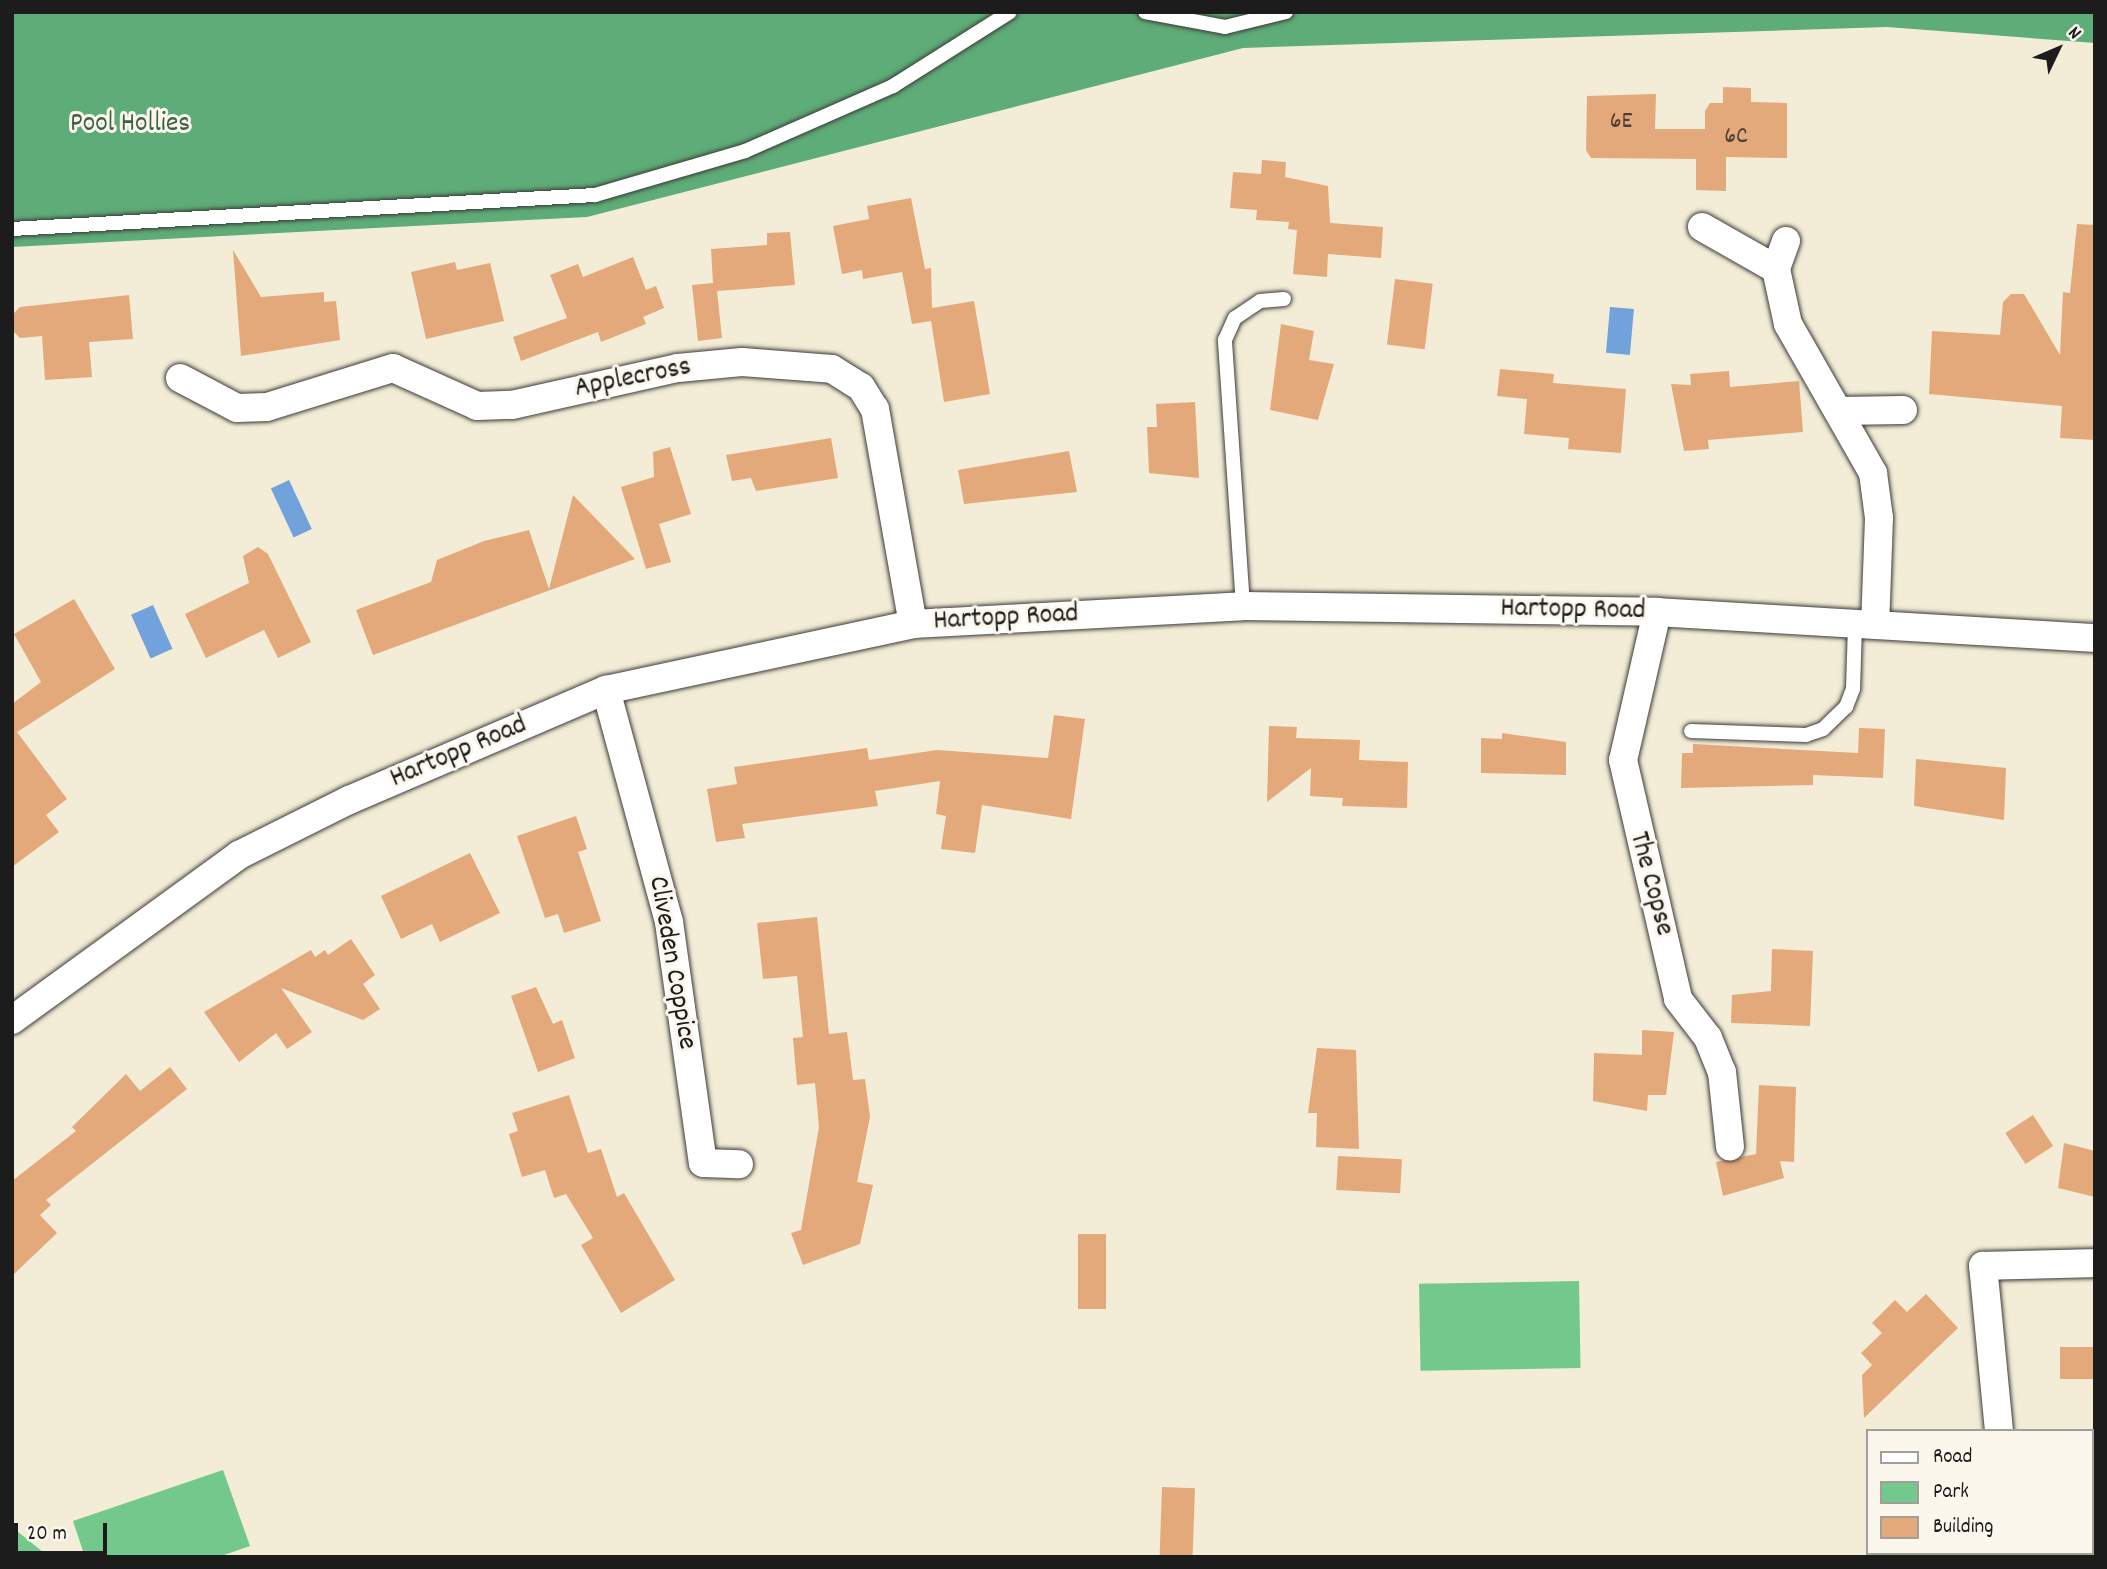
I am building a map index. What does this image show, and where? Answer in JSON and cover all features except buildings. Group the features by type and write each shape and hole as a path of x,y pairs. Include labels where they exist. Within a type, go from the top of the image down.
{"street":[{"path":"1702,227 1776,269"},
{"path":"1786,240 1776,269 1801,354 1839,411 1877,493 1865,624"},
{"name":"Applecross","path":"180,378 237,408 267,407 393,368 477,406 512,405 678,368 742,362 832,369 862,387 875,410 913,624"},
{"path":"1839,411 1903,410"},
{"name":"Hartopp Road","path":"12,1020 239,855 606,690 913,624 1243,606 1657,612 2095,638"},
{"name":"The Copse","path":"1657,612 1622,760 1678,999 1709,1038 1722,1072 1730,1147"},
{"name":"Cliveden Coppice","path":"606,690 669,922 702,1163 739,1164"},
{"path":"1999,1429 1983,1266 2095,1263"}],"lane":[{"path":"12,229 595,195 745,151 893,86 1010,12"},
{"path":"1146,12 1225,27 1286,12"},
{"path":"1243,606 1224,340 1236,318 1260,301 1284,299"},
{"path":"1691,731 1806,734 1823,729 1846,707 1853,689 1865,624"}],"green space":[{"name":"Pool Hollies","path":"12,12 2095,12 2095,43 1887,27 1243,48 587,217 12,247"},
{"path":"1579,1281 1581,1368 1421,1371 1419,1284"},
{"path":"223,1470 250,1546 218,1557 85,1557 73,1521"},
{"path":"12,1527 49,1557 12,1557"}],"water":[{"path":"1610,307 1634,309 1630,355 1606,353"},
{"path":"289,480 312,529 294,537 271,488"},
{"path":"153,605 173,649 151,659 131,615"}]}
